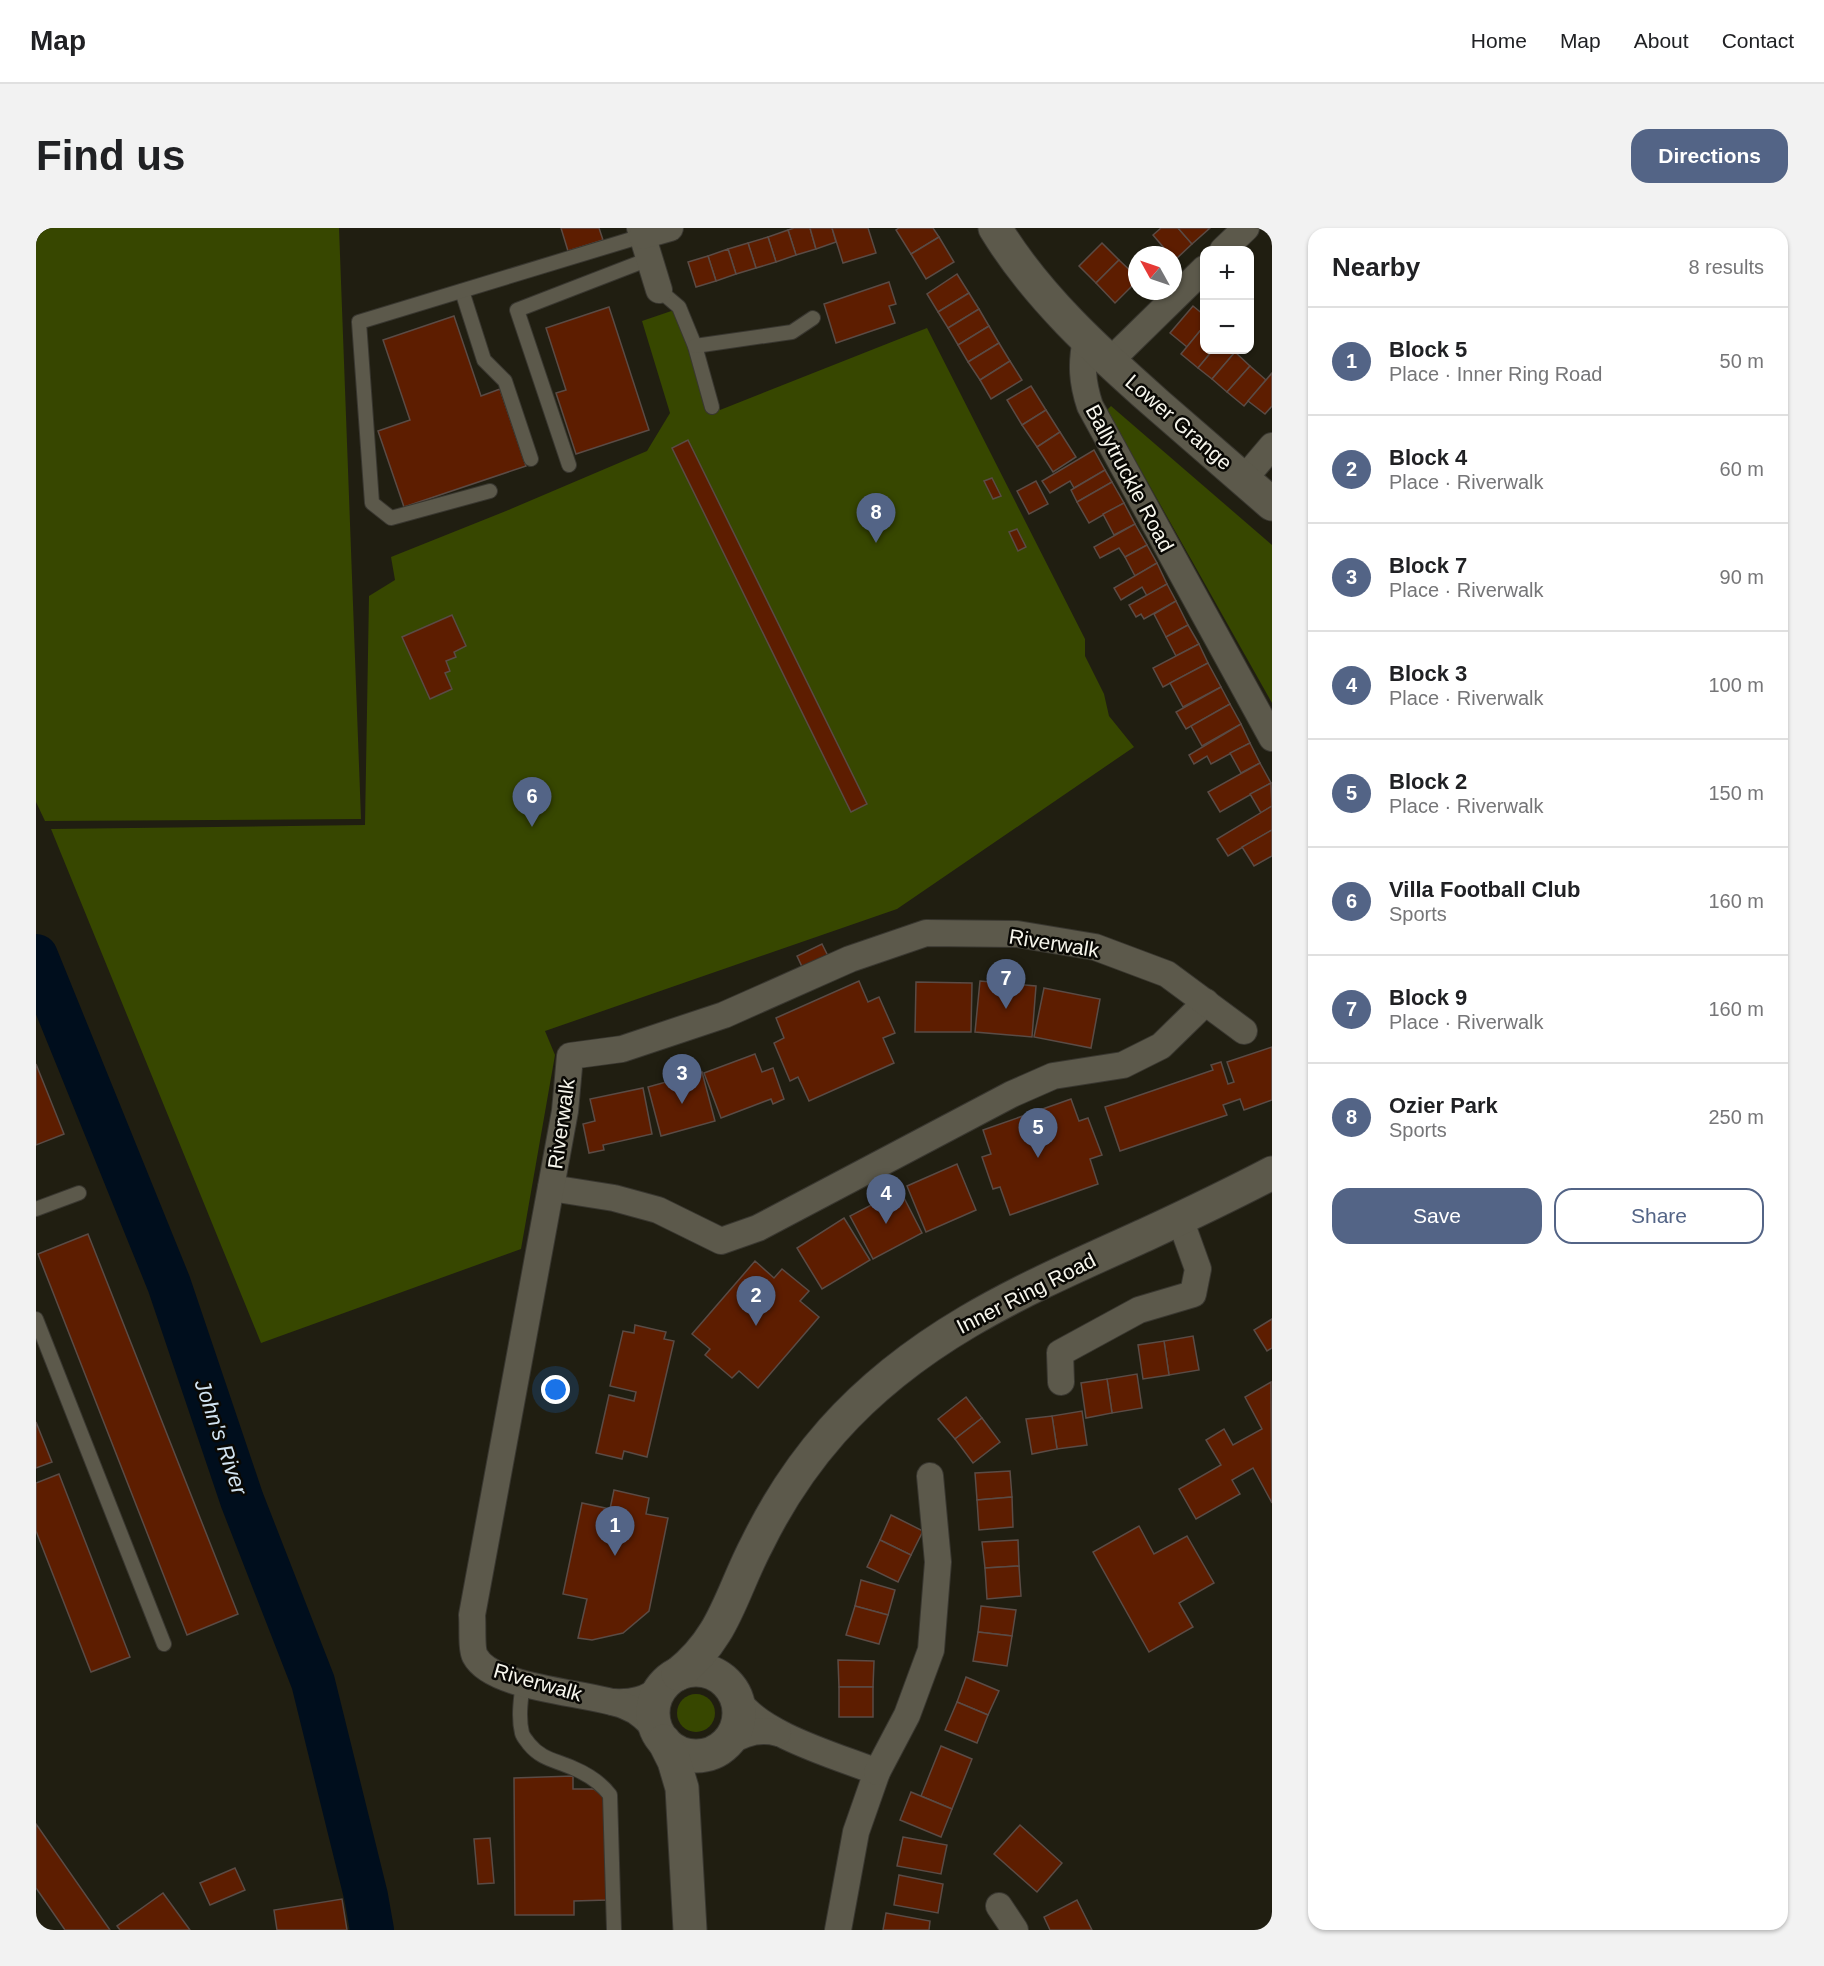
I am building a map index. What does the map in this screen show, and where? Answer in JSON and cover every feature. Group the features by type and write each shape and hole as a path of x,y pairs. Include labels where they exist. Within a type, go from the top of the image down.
{"main road":[{"path":"995,228 1032,281 1098,350"},
{"name":"Lower Grange","path":"1098,350 1272,504"},
{"name":"Inner Ring Road","path":"670,1681 704,1649 725,1615 756,1545 792,1484 833,1430 873,1390 924,1350 993,1305 1179,1219 1272,1173"},
{"name":"Inner Ring Road","path":"725,1615 722,1651 725,1667 736,1696"},
{"path":"684,1809 699,1772 723,1746 739,1721 736,1696 727,1683 709,1672 688,1671 670,1681 654,1708 654,1720 680,1778 684,1809 690,1930"},
{"path":"660,1736 678,1752 695,1756 723,1746"}],"street":[{"path":"659,290 644,241 670,228"},
{"path":"1227,246 1246,228"},
{"path":"1098,350 1200,272"},
{"name":"Ballytruckle Road","path":"1098,350 1081,372 1090,406 1272,738"},
{"path":"1244,479 1272,446"},
{"name":"Riverwalk","path":"551,1188 614,1198 658,1210 720,1241 758,1228 1012,1094 1053,1076 1123,1065 1161,1047 1206,1002 1167,974 1095,947 1017,934 927,933 850,959 724,1015 622,1049 570,1056 565,1111 472,1615 474,1655 486,1669 523,1682 613,1702"},
{"path":"1206,1002 1244,1031"},
{"path":"1061,1382 1056,1342 1139,1310 1193,1294 1198,1269 1179,1219"},
{"path":"838,1930 856,1832 877,1772 907,1715 931,1650 938,1562 930,1476"},
{"path":"613,1702 642,1700 670,1681"},
{"path":"736,1696 753,1718 781,1734 877,1772"},
{"path":"613,1702 638,1713 660,1736"},
{"path":"723,1746 750,1732 768,1731 781,1734"},
{"path":"999,1906 1016,1930"}],"lane":[{"path":"490,490 391,518 372,503 359,322 644,241"},
{"path":"569,465 517,310 644,241"},
{"path":"659,290 679,307 695,346 712,407"},
{"path":"462,291 484,360 505,381 531,459"},
{"path":"695,346 792,332 813,318"},
{"path":"36,1209 79,1193"},
{"path":"36,1319 164,1644"},
{"path":"523,1682 520,1706 522,1734 533,1749 544,1758 573,1768 592,1779 603,1786 610,1795 614,1930"}],"green space":[{"path":"36,228 339,228 361,819 45,821 36,802"},
{"path":"686,306 720,410 927,328 1085,639 1085,656 1104,694 1109,716 1134,747 897,909 545,1031 555,1055 521,1249 261,1343 51,829 365,825 369,596 395,580 391,557 647,451 670,413 642,321"},
{"path":"1111,406 1272,545 1272,703 1107,410"},
{"path":"696,1694 710,1699 715,1713 710,1727 696,1732 682,1727 677,1713 682,1699"}],"building":[{"path":"561,228 599,228 603,240 568,251"},
{"path":"810,228 816,249 796,255 788,230"},
{"path":"810,228 832,228 836,242 816,249"},
{"path":"832,228 868,228 876,253 843,263"},
{"path":"899,228 933,228 939,237 911,254 896,230"},
{"path":"1161,228 1178,228 1192,244 1182,253 1182,246 1162,246 1153,235"},
{"path":"1178,228 1210,228 1192,244"},
{"path":"788,230 796,255 776,262 768,237"},
{"path":"768,237 776,262 756,268 748,243"},
{"path":"939,237 954,262 926,279 911,254"},
{"path":"748,243 756,268 736,274 728,249"},
{"path":"1102,243 1119,260 1096,283 1079,266"},
{"path":"728,249 736,274 716,281 708,256"},
{"path":"708,256 716,281 696,287 688,262"},
{"path":"1119,260 1128,268 1128,290 1115,303 1096,283"},
{"path":"957,274 969,293 938,312 927,294"},
{"path":"889,282 896,304 889,306 895,323 836,343 824,304"},
{"path":"969,293 979,309 948,328 938,312"},
{"path":"1193,306 1200,312 1200,331 1187,347 1170,333"},
{"path":"609,307 649,430 576,454 556,393 566,390 546,328"},
{"path":"979,309 989,326 958,345 948,328"},
{"path":"454,316 481,396 500,389 526,466 404,507 378,431 410,420 383,340"},
{"path":"989,326 999,343 968,362 958,345"},
{"path":"1200,331 1200,354 1210,354 1198,368 1181,354"},
{"path":"999,343 1010,361 980,380 968,362"},
{"path":"1210,354 1233,354 1212,379 1198,368"},
{"path":"1233,354 1237,354 1250,366 1227,392 1212,379"},
{"path":"1010,361 1022,380 991,399 980,380"},
{"path":"1250,366 1266,380 1244,406 1227,392"},
{"path":"1272,373 1272,406 1265,414 1248,401"},
{"path":"1031,386 1046,410 1022,425 1007,400"},
{"path":"1046,410 1060,432 1037,447 1022,425"},
{"path":"1060,432 1076,457 1053,472 1037,447"},
{"path":"688,440 867,804 851,812 672,448"},
{"path":"1094,450 1105,470 1074,488 1070,481 1050,493 1042,481"},
{"path":"1105,470 1112,482 1077,502 1071,490"},
{"path":"992,478 1001,496 993,499 984,481"},
{"path":"1036,481 1048,504 1029,514 1017,491"},
{"path":"1112,482 1124,503 1089,523 1077,502"},
{"path":"1124,503 1135,524 1114,535 1103,514"},
{"path":"1135,524 1147,545 1125,557 1119,548 1100,558 1094,547"},
{"path":"1017,529 1026,547 1018,551 1009,532"},
{"path":"1147,545 1157,563 1135,576 1125,557"},
{"path":"1157,563 1167,584 1147,596 1142,587 1121,600 1114,588"},
{"path":"1167,584 1176,601 1144,619 1141,614 1136,617 1129,605"},
{"path":"1176,601 1188,625 1166,637 1154,614"},
{"path":"452,615 466,646 454,652 456,657 446,661 450,671 445,673 452,689 430,699 402,637"},
{"path":"1188,625 1199,644 1176,656 1166,637"},
{"path":"1199,644 1208,663 1163,687 1153,668"},
{"path":"1208,663 1221,687 1183,707 1170,683"},
{"path":"1221,687 1230,704 1186,729 1176,712"},
{"path":"1230,704 1241,724 1202,746 1191,726"},
{"path":"1241,724 1250,743 1211,764 1207,756 1194,764 1189,755"},
{"path":"1250,743 1260,763 1241,773 1230,753"},
{"path":"1260,763 1271,783 1220,812 1208,792"},
{"path":"1271,783 1272,806 1261,813 1250,794"},
{"path":"1272,806 1272,830 1228,856 1217,839"},
{"path":"1272,830 1272,856 1254,866 1242,847"},
{"path":"822,944 830,960 805,973 797,956"},
{"path":"859,981 868,1002 879,997 895,1033 883,1038 894,1063 809,1101 798,1077 790,1081 774,1043 784,1038 776,1018"},
{"path":"980,981 1036,986 1032,1037 975,1032"},
{"path":"916,982 972,983 971,1032 915,1032"},
{"path":"1044,988 1100,999 1091,1048 1034,1037"},
{"path":"1272,1047 1272,1100 1244,1110 1240,1099 1223,1105 1227,1115 1120,1151 1105,1107 1213,1070 1211,1065 1221,1062 1228,1084 1234,1082 1227,1062"},
{"path":"755,1054 762,1072 773,1068 784,1099 773,1104 771,1099 721,1118 704,1073"},
{"path":"36,1064 64,1134 36,1145"},
{"path":"702,1072 715,1121 661,1136 648,1087"},
{"path":"643,1088 652,1134 603,1145 604,1150 589,1153 583,1124 595,1121 590,1099"},
{"path":"1071,1099 1079,1121 1088,1118 1102,1155 1090,1159 1098,1184 1010,1215 1000,1187 993,1189 982,1157 991,1154 983,1130"},
{"path":"957,1164 976,1210 926,1232 907,1186"},
{"path":"900,1190 922,1233 873,1259 850,1216"},
{"path":"844,1218 870,1260 822,1289 797,1248"},
{"path":"88,1234 238,1614 187,1635 38,1254"},
{"path":"755,1261 774,1278 782,1269 809,1291 800,1301 819,1317 758,1388 739,1371 732,1378 705,1355 710,1349 692,1334"},
{"path":"1272,1319 1272,1348 1267,1351 1254,1330"},
{"path":"635,1325 666,1332 664,1339 674,1341 647,1457 624,1451 622,1459 596,1453 609,1395 634,1401 636,1392 610,1386 623,1331 634,1333"},
{"path":"1193,1336 1199,1370 1169,1375 1164,1341"},
{"path":"1164,1341 1169,1375 1143,1379 1138,1345"},
{"path":"1137,1374 1142,1408 1112,1413 1107,1379"},
{"path":"1107,1379 1112,1413 1086,1418 1081,1383"},
{"path":"1271,1382 1272,1503 1253,1468 1232,1480 1240,1494 1196,1519 1179,1489 1221,1465 1206,1440 1224,1429 1233,1445 1262,1429 1245,1397"},
{"path":"966,1397 982,1418 955,1439 938,1419"},
{"path":"1082,1411 1087,1445 1057,1449 1052,1416"},
{"path":"1052,1416 1057,1449 1032,1454 1026,1419"},
{"path":"982,1418 1000,1442 973,1463 955,1439"},
{"path":"36,1422 52,1462 36,1468"},
{"path":"1010,1471 1012,1497 977,1500 975,1473"},
{"path":"59,1474 130,1657 91,1672 36,1531 36,1483"},
{"path":"614,1490 649,1498 646,1514 668,1518 649,1611 623,1633 592,1640 578,1638 587,1599 563,1594 582,1503 610,1509"},
{"path":"1012,1497 1013,1527 979,1530 977,1500"},
{"path":"891,1515 923,1531 911,1555 880,1540"},
{"path":"1139,1526 1154,1554 1187,1536 1214,1583 1179,1603 1193,1627 1149,1652 1093,1552"},
{"path":"880,1540 911,1555 898,1582 867,1567"},
{"path":"1018,1540 1019,1566 985,1568 982,1542"},
{"path":"1019,1566 1021,1596 987,1599 985,1568"},
{"path":"861,1580 895,1590 888,1615 855,1606"},
{"path":"855,1606 888,1615 879,1644 846,1635"},
{"path":"981,1606 1016,1610 1012,1636 978,1632"},
{"path":"978,1632 1012,1636 1007,1666 973,1661"},
{"path":"838,1660 874,1661 873,1687 839,1687"},
{"path":"966,1677 999,1691 988,1715 957,1702"},
{"path":"839,1687 873,1687 873,1717 839,1717"},
{"path":"957,1702 988,1715 977,1743 945,1730"},
{"path":"941,1746 972,1759 952,1809 921,1796"},
{"path":"573,1776 573,1789 594,1789 606,1799 607,1900 574,1901 574,1915 515,1915 514,1778"},
{"path":"911,1792 952,1809 941,1837 900,1820"},
{"path":"36,1824 110,1930 65,1930 36,1888"},
{"path":"1020,1825 1062,1863 1037,1892 994,1854"},
{"path":"903,1837 947,1845 941,1874 897,1866"},
{"path":"490,1838 494,1883 478,1884 474,1839"},
{"path":"235,1868 245,1890 210,1905 200,1883"},
{"path":"899,1875 943,1884 938,1913 894,1905"},
{"path":"163,1893 190,1930 120,1930 117,1926"},
{"path":"342,1899 347,1930 277,1930 274,1910"},
{"path":"1077,1900 1092,1930 1050,1930 1044,1917"},
{"path":"886,1913 930,1921 929,1930 883,1930"}],"waterway":[{"name":"John's River","path":"36,956 169,1284 242,1500 313,1682 366,1896 372,1930"}],"place":[{"name":"Ozier Park","path":"876,543"},
{"name":"Villa Football Club","path":"532,827"},
{"name":"Block 9","path":"1006,1009"},
{"name":"Block 7","path":"682,1104"},
{"name":"Block 2","path":"1038,1158"},
{"name":"Block 3","path":"886,1224"},
{"name":"Block 4","path":"756,1326"},
{"name":"Block 5","path":"615,1556"}]}
